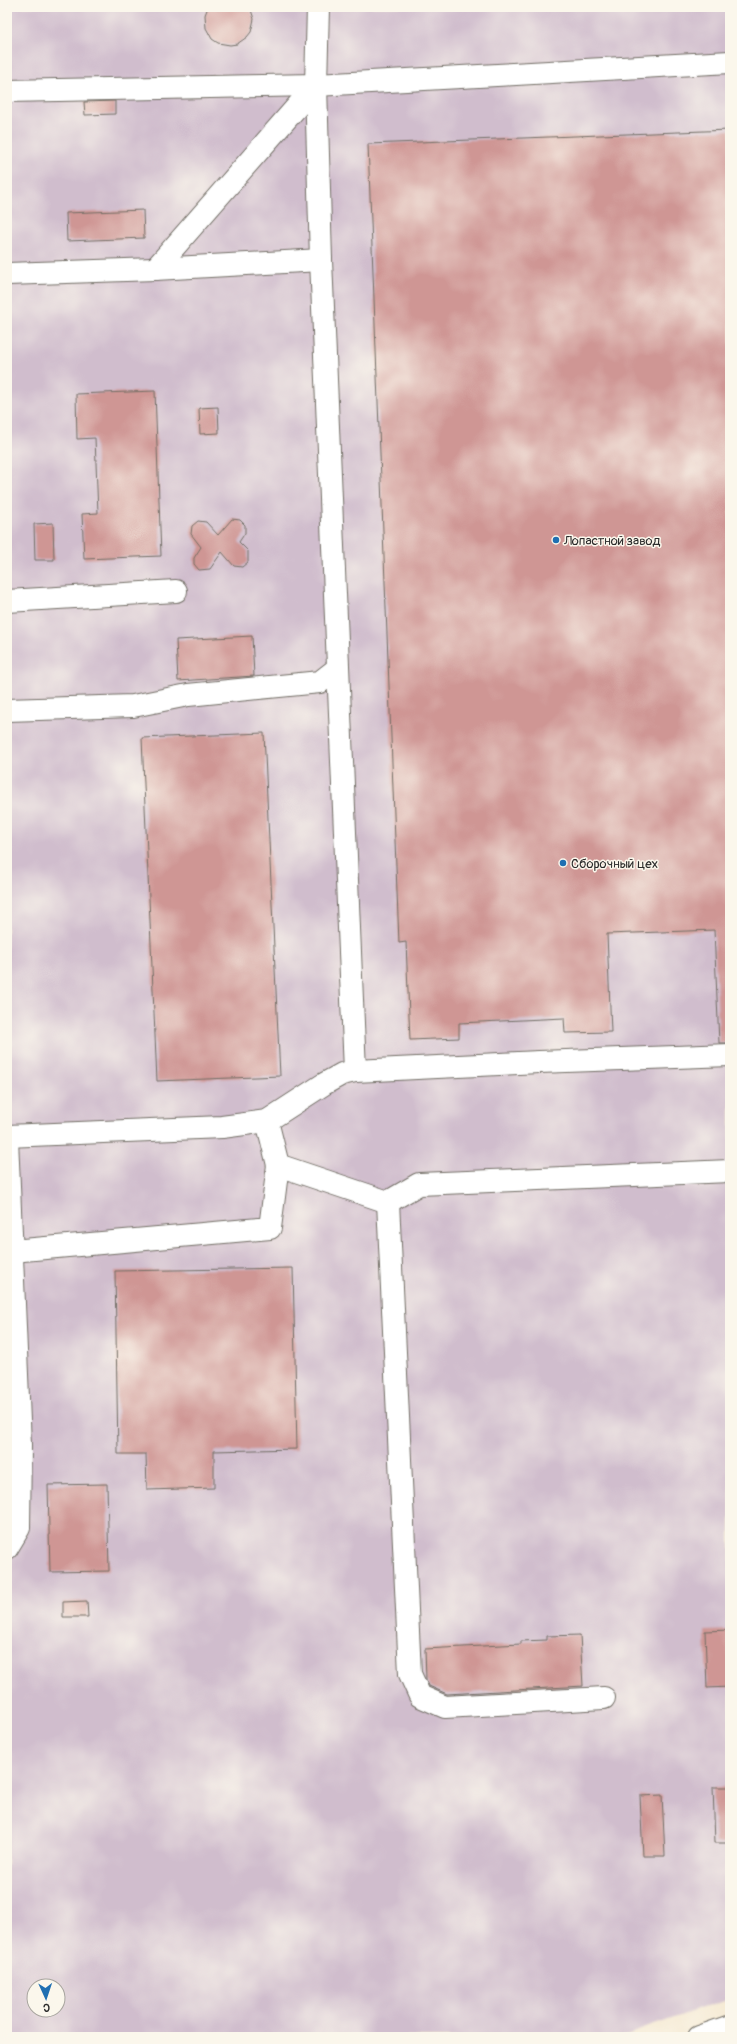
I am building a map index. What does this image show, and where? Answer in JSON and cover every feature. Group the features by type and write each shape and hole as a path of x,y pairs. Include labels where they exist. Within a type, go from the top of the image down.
{"lane":[{"path":"318,7 316,84 321,260 355,1071"},
{"path":"7,91 316,84 730,62"},
{"path":"155,270 316,84"},
{"path":"7,274 155,270 321,260"},
{"path":"7,600 176,591"},
{"path":"320,682 338,668"},
{"path":"7,710 133,706 188,695 320,682 330,685 339,695"},
{"path":"7,1548 19,1528 20,1445 7,1138 222,1127 267,1121 324,1084 342,1074 355,1071 730,1055"},
{"path":"12,1251 270,1228 278,1165 267,1121"},
{"path":"278,1165 388,1202 419,1184 730,1171"},
{"path":"388,1202 410,1674 420,1696 445,1706 604,1698"},
{"path":"699,2037 730,2026"}],"shaded area":[{"path":"7,7 730,7 730,1998 621,2037 7,2037"}],"building":[{"path":"208,7 250,7 254,19 251,32 237,44 230,45 218,43 212,39 206,28 205,15"},
{"path":"115,101 115,114 85,115 84,102"},
{"name":"Лопастной завод","path":"730,130 730,1043 719,1043 714,930 607,934 611,1032 565,1033 564,1018 459,1023 459,1038 410,1040 406,942 399,943 368,144"},
{"path":"143,210 144,238 67,241 66,213"},
{"path":"155,391 161,556 84,559 82,514 98,513 95,438 77,439 76,394"},
{"path":"218,407 219,433 200,434 199,408"},
{"path":"232,519 240,520 245,525 245,533 239,542 248,551 248,562 242,567 234,566 222,552 210,569 199,570 194,564 194,558 201,547 191,534 192,526 198,521 206,522 218,535"},
{"path":"53,523 54,560 35,560 34,524"},
{"path":"252,636 254,676 178,681 176,640"},
{"path":"264,733 280,1076 157,1081 142,738"},
{"path":"293,1268 297,1449 214,1451 214,1488 147,1490 146,1454 118,1454 115,1271"},
{"path":"107,1484 109,1571 50,1572 48,1485"},
{"path":"87,1601 88,1617 63,1617 63,1602"},
{"path":"730,1630 730,1687 707,1688 705,1631"},
{"path":"580,1635 583,1686 447,1694 429,1686 426,1679 425,1649 521,1644 521,1641 547,1640 547,1636"},
{"path":"713,1787 730,1787 730,1843 715,1843"},
{"path":"662,1795 665,1856 643,1856 640,1796"}],"place":[{"name":"Лопастной завод","path":"556,540"},
{"name":"Сборочный цех","path":"563,863"}]}
